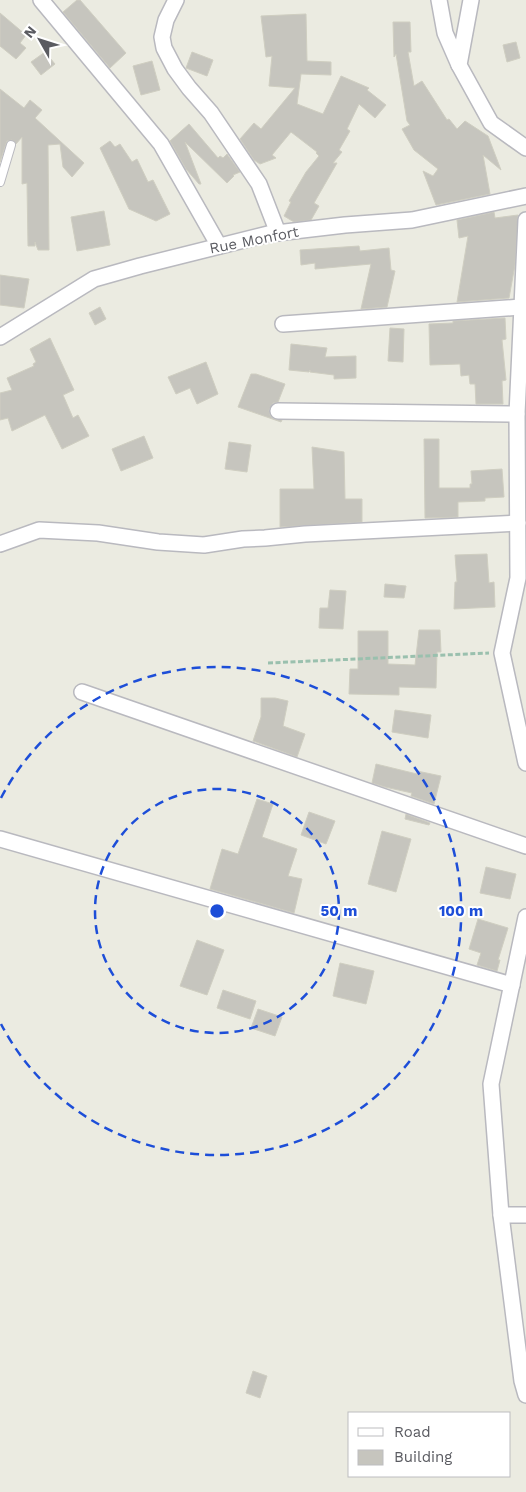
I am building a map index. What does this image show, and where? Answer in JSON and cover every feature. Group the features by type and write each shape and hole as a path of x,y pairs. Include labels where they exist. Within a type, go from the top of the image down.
{"street":[{"path":"42,0 161,144 219,246"},
{"path":"176,0 166,20 162,37 164,48 189,88 210,113 258,184 278,233"},
{"path":"439,0 445,33 459,65 491,123 526,148"},
{"path":"459,65 471,0"},
{"name":"Rue Monfort","path":"0,336 94,279 219,246 278,233 345,224 412,220 526,196"},
{"path":"526,220 517,414 518,523 522,554 502,653 526,763"},
{"path":"283,324 521,307"},
{"path":"278,411 517,414"},
{"path":"0,544 39,530 98,533 158,542 204,544 243,538 518,523"},
{"path":"82,692 526,846"},
{"path":"0,839 512,986"},
{"path":"526,917 492,1084 501,1215 522,1381 526,1395"},
{"path":"501,1215 526,1215"}],"lane":[{"path":"0,182 11,145"}],"path":[{"path":"268,663 502,653"}],"building":[{"path":"77,0 80,0 126,53 110,68 63,12"},
{"path":"0,13 26,35 20,43 26,48 16,59 0,46"},
{"path":"306,14 307,61 331,62 331,75 301,74 297,104 323,114 341,76 369,88 367,90 386,105 375,118 359,104 347,129 350,131 339,150 342,152 333,163 337,163 314,203 319,206 311,220 294,222 284,216 291,202 289,201 306,172 319,156 317,152 291,132 272,155 276,158 260,164 254,160 240,139 254,123 261,129 295,88 269,86 272,56 266,57 261,16"},
{"path":"393,22 410,22 411,52 408,52 414,86 422,81 447,120 449,119 457,129 465,121 488,136 501,170 483,155 490,194 436,205 423,171 433,176 438,169 414,150 402,129 410,125 407,121 396,54 394,57"},
{"path":"516,42 520,58 507,62 503,45"},
{"path":"45,52 55,64 41,75 31,62"},
{"path":"192,52 213,60 207,76 186,68"},
{"path":"152,61 160,90 141,95 133,66"},
{"path":"0,89 24,108 30,100 42,110 35,118 84,163 72,177 63,167 60,144 48,145 49,250 38,250 35,242 35,246 28,246 27,183 22,184 22,137 16,144 12,140 7,141 0,162"},
{"path":"189,124 218,158 220,156 223,158 227,154 240,172 233,175 227,183 185,142 201,184 186,169 170,141"},
{"path":"110,141 115,147 120,144 132,162 137,159 148,182 153,180 170,214 156,221 129,209 100,148"},
{"path":"104,211 110,245 77,251 71,217"},
{"path":"494,212 495,218 518,215 515,265 509,298 457,302 468,236 459,238 457,220"},
{"path":"359,246 360,251 389,248 391,270 395,271 387,307 361,309 371,264 315,269 315,263 301,265 300,250"},
{"path":"0,275 29,279 24,308 0,305"},
{"path":"100,307 106,319 95,325 89,313"},
{"path":"505,318 506,339 502,340 506,380 502,381 503,404 476,404 475,384 470,384 469,375 461,376 460,364 430,365 429,324"},
{"path":"390,328 404,329 403,362 388,361"},
{"path":"50,338 74,390 63,395 73,418 78,415 89,436 62,449 45,415 12,431 8,418 0,420 0,393 12,390 7,378 34,366 33,364 36,362 30,349"},
{"path":"291,344 327,348 325,357 356,356 356,378 334,379 334,375 310,372 310,370 309,372 289,370"},
{"path":"206,362 218,394 197,404 190,388 176,394 168,377"},
{"path":"251,374 285,384 278,402 273,403 269,410 273,419 282,420 281,422 238,407"},
{"path":"144,436 153,458 121,471 112,449"},
{"path":"424,439 439,439 439,488 470,488 470,484 472,484 471,471 502,469 504,497 485,498 485,501 458,502 458,517 425,518"},
{"path":"229,442 251,445 247,472 225,469"},
{"path":"312,447 344,452 345,499 362,499 362,522 280,527 280,489 314,489"},
{"path":"487,554 489,583 494,582 495,607 454,609 455,582 457,582 455,555"},
{"path":"385,584 406,586 404,598 384,597"},
{"path":"330,590 346,591 343,629 319,628 320,608 328,608"},
{"path":"419,630 440,630 441,652 437,652 436,688 399,687 399,695 349,694 350,669 358,669 358,631 388,631 388,664 415,665"},
{"path":"261,698 275,698 288,701 283,726 305,734 297,757 253,741 261,717"},
{"path":"395,710 431,715 428,738 392,732"},
{"path":"376,764 417,774 417,771 441,776 434,804 411,796 412,793 372,783"},
{"path":"257,799 273,804 262,837 297,849 288,876 302,879 294,913 210,889 222,849 238,854"},
{"path":"309,812 335,821 326,844 301,835"},
{"path":"406,814 430,823 429,825 405,819"},
{"path":"382,831 411,839 396,892 368,884"},
{"path":"486,867 516,874 510,899 480,893"},
{"path":"478,919 508,928 498,960 500,960 497,971 477,965 481,953 469,949"},
{"path":"197,940 224,950 207,995 180,986"},
{"path":"340,963 374,971 366,1004 333,996"},
{"path":"223,990 256,1001 250,1019 217,1008"},
{"path":"258,1009 282,1017 275,1036 251,1028"},
{"path":"253,1371 267,1376 260,1398 246,1393"}]}
